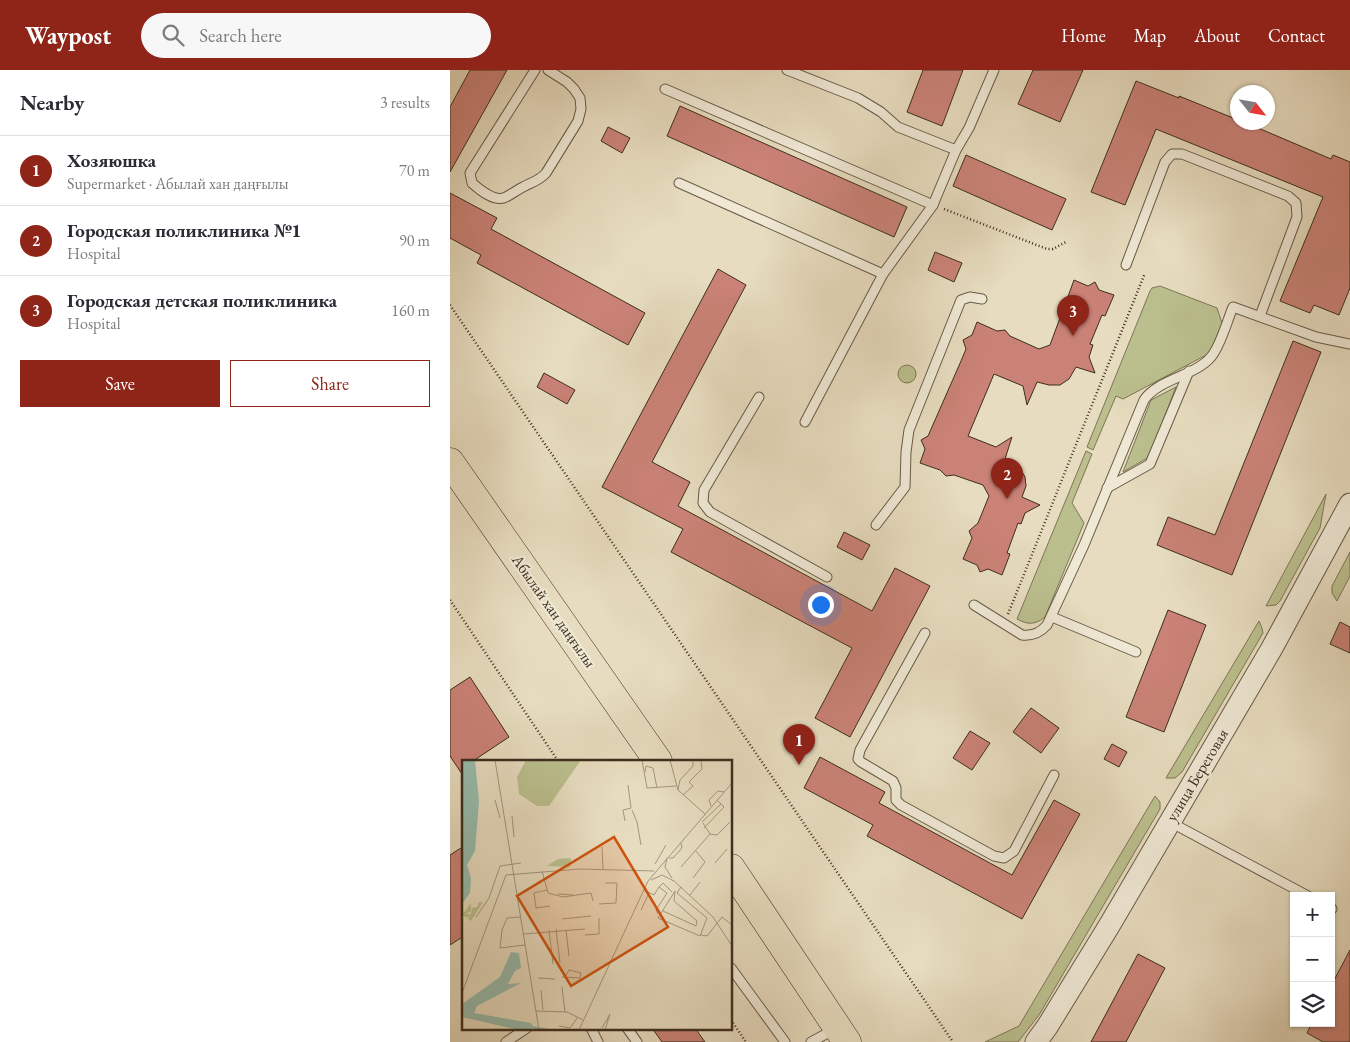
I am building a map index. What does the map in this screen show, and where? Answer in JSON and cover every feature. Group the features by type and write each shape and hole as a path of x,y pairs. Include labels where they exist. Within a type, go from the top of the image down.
{"highway":[{"name":"Абылай хан даңғылы","path":"450,462 657,760"},
{"path":"732,870 842,1035"}],"street":[{"name":"улица Береговая","path":"1036,1042 1104,935 1272,648 1350,504"}],"lane":[{"path":"535,70 470,173 472,183 491,197 505,198 519,188 541,179 578,121 581,109 580,98 567,82 548,70"},
{"path":"787,70 858,98 876,108 898,127 956,150"},
{"path":"806,422 883,274 933,205 956,150 969,128 994,70"},
{"path":"665,89 933,205"},
{"path":"1126,265 1165,162 1172,154 1182,154 1288,196 1296,203 1297,217 1260,316"},
{"path":"679,183 883,274"},
{"path":"876,525 906,487 906,452 909,430 962,300 970,298 982,299"},
{"path":"974,605 1022,635 1029,636 1042,631 1052,617 1141,405 1147,395 1206,362 1214,353 1233,307 1316,337 1350,344"},
{"path":"1107,488 1150,464 1189,372"},
{"path":"759,397 704,490 703,503 710,512 827,577"},
{"path":"1052,617 1136,652"},
{"path":"925,633 860,750 858,758 860,762 893,781 896,788 896,800 901,805 994,856 1004,858 1014,851 1054,774"},
{"path":"1169,822 1300,892"},
{"path":"732,969 784,1042"},
{"path":"506,1042 523,1030"},
{"path":"592,1030 598,1042"},
{"path":"628,1030 637,1042"},
{"path":"811,1042 842,1035"}],"path":[{"path":"933,205 1047,249 1053,249 1066,242"},
{"path":"1004,624 1145,273"},
{"path":"450,305 952,1042"},
{"path":"450,600 557,760"},
{"path":"732,1021 746,1042"}],"green space":[{"path":"1160,286 1217,308 1222,323 1210,353 1123,399 1116,396 1093,450 1087,447 1150,291 1152,288"},
{"path":"907,365 913,368 916,374 913,380 907,383 901,380 898,374 901,368"},
{"path":"1176,387 1149,457 1123,472 1151,400"},
{"path":"1086,451 1092,454 1072,503 1084,523 1045,617 1035,623 1017,619"},
{"path":"1326,494 1320,528 1280,601 1276,605 1266,606"},
{"path":"1350,552 1350,576 1337,601 1332,593 1332,586"},
{"path":"1259,621 1263,633 1182,772 1175,778 1166,778"},
{"path":"1155,796 1160,802 1160,809 1039,1015 1018,1042 985,1042 1019,1026"}],"building":[{"path":"470,70 507,70 450,172 450,107"},
{"path":"923,70 963,70 942,126 907,112"},
{"path":"1033,70 1083,70 1060,122 1018,104"},
{"path":"1136,81 1230,117 1230,130 1263,130 1331,159 1333,155 1350,162 1350,288 1339,315 1314,305 1310,313 1280,301 1323,197 1156,129 1125,205 1091,192"},
{"path":"680,106 907,207 894,237 667,136"},
{"path":"608,127 630,138 622,153 601,141"},
{"path":"966,155 1066,199 1052,230 953,186"},
{"path":"450,193 497,218 491,229 645,313 628,345 477,263 481,255 450,238"},
{"path":"935,252 962,263 954,282 928,270"},
{"path":"718,269 746,285 652,462 690,482 678,506 872,611 895,568 930,586 850,737 815,718 852,648 671,552 683,529 602,487"},
{"path":"1074,280 1088,286 1095,282 1099,290 1114,295 1105,316 1102,315 1090,344 1093,345 1089,357 1095,373 1076,367 1069,379 1060,385 1037,382 1027,405 1023,386 994,374 968,436 996,447 1012,437 1005,459 1020,468 1025,477 1026,486 1022,497 1040,505 1025,513 1021,524 1018,523 1007,553 1010,554 1002,575 988,569 980,572 977,565 963,559 972,538 969,531 978,523 989,496 983,485 954,475 946,476 940,470 920,463 925,449 921,440 928,436 961,361 966,349 963,340 972,335 977,322 997,331 1005,330 1010,336 1039,349 1050,345 1060,318 1059,306 1066,302"},
{"path":"1293,341 1321,352 1232,575 1157,545 1168,517 1215,535"},
{"path":"544,373 575,390 567,404 537,387"},
{"path":"844,532 870,545 862,560 837,547"},
{"path":"1168,610 1206,625 1164,732 1126,717"},
{"path":"1340,622 1350,627 1350,653 1330,644"},
{"path":"470,677 509,737 474,760 462,760 462,774 450,756 450,690"},
{"path":"1031,708 1059,728 1041,753 1013,732"},
{"path":"970,731 990,743 972,770 953,758"},
{"path":"1112,744 1127,752 1119,767 1104,759"},
{"path":"820,757 885,792 879,803 1012,875 1054,800 1080,814 1022,919 867,836 873,825 804,788"},
{"path":"462,847 462,937 450,945 450,855"},
{"path":"1350,950 1350,1042 1323,1042 1307,1033 1310,1027 1335,1027 1335,978"},
{"path":"1138,954 1165,968 1126,1042 1091,1042"},
{"path":"653,1030 696,1030 705,1042 662,1042"}],"place":[{"name":"Городская детская поликлиника","path":"1073,336"},
{"name":"Городская поликлиника №1","path":"1007,499"},
{"name":"Хозяюшка","path":"799,765"}]}
